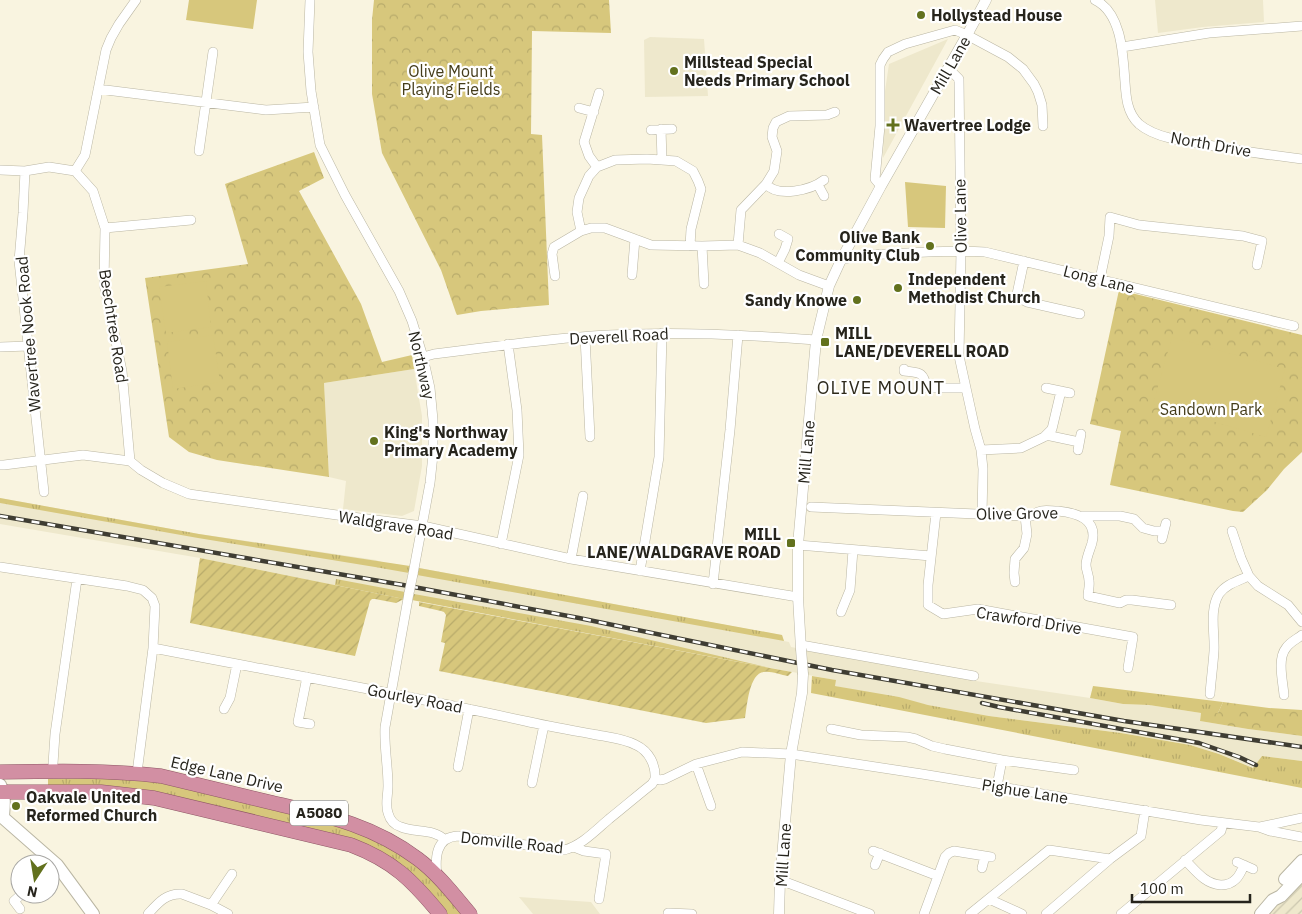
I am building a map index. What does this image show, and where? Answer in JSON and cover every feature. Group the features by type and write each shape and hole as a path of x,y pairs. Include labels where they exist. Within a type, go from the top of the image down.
{"highway":[{"name":"Edge Lane Drive","path":"0,772 137,773 160,776 319,813 377,833 402,848 419,860 437,877 470,914"},
{"name":"A5080","path":"1,790 101,792 154,798 351,845 377,856 401,872 440,914"}],"main road":[{"path":"1,790 4,804 1,816 39,854"},
{"path":"1273,900 1276,890 1302,861"},
{"path":"1261,914 1273,900 1281,896 1302,874"},
{"path":"60,876 93,914"}],"street":[{"path":"0,170 25,171 49,167 75,171 85,155 106,50 119,24 136,0"},
{"name":"Northway","path":"310,0 308,52 311,91 320,145 345,195 399,291 412,321 430,388 433,420 433,455 430,483 384,737 388,777 386,806 388,816 396,824 437,834 445,840"},
{"name":"Mill Lane","path":"779,914 780,880 791,754 802,693 803,674 798,597 798,545 816,340 829,286 841,260 986,0"},
{"name":"North Drive","path":"1095,0 1110,12 1116,22 1122,47 1127,101 1130,113 1138,124 1149,131 1172,139 1302,159"},
{"path":"1122,47 1209,32 1302,26"},
{"path":"881,186 875,179 880,126 880,66 888,52 905,44 955,30 1012,60 1029,76 1038,92 1042,105 1043,126"},
{"path":"199,151 213,52"},
{"name":"Olive Lane","path":"948,68 959,79 961,250 959,356 981,450 983,469 982,515"},
{"path":"98,89 266,110 314,107"},
{"path":"597,167 589,156 584,142 599,93"},
{"path":"579,108 594,112"},
{"path":"738,245 741,210 766,184 774,171 777,151 772,137 776,122 789,116 827,115 835,112"},
{"path":"651,130 672,128"},
{"path":"661,129 662,160"},
{"path":"580,231 579,198 589,176 597,167 615,160 676,160 693,171 700,189 691,229 690,246"},
{"name":"Wavertree Nook Road","path":"25,171 19,261 44,492"},
{"name":"Beechtree Road","path":"75,171 93,190 105,228 104,284 122,372 130,461"},
{"path":"766,184 769,188 781,192 802,190 821,182 824,196"},
{"path":"1100,279 1109,236 1110,217 1139,225 1243,236 1262,241 1257,265"},
{"path":"105,228 191,220"},
{"path":"555,276 558,266 552,254 554,247 580,231 592,228 605,228 651,245 738,245 760,253 799,275 829,286"},
{"path":"778,263 790,236 779,234"},
{"path":"632,275 635,239"},
{"path":"702,246 704,284"},
{"name":"Long Lane","path":"841,260 858,255 961,250 985,252 1294,326"},
{"path":"1024,261 1017,294 1019,298 1027,302 1080,314"},
{"path":"640,571 659,457 662,333"},
{"name":"Deverell Road","path":"423,357 508,344 607,335 662,333 738,334 816,340"},
{"path":"713,584 738,334"},
{"path":"585,337 590,438"},
{"path":"501,544 519,455 517,410 508,344"},
{"path":"0,347 29,346"},
{"path":"904,369 904,371 920,372 924,376 927,388 966,388"},
{"path":"981,450 1021,448 1046,435 1052,429 1065,392 1046,388"},
{"path":"1046,435 1079,442"},
{"name":"Waldgrave Road","path":"0,465 83,455 130,461 141,470 164,483 189,494 422,526 571,559 798,597"},
{"path":"571,559 583,496"},
{"name":"Olive Grove","path":"811,506 1026,516 1032,516 1040,510 1082,516 1087,519 1093,531 1086,564 1089,580 1088,596 1120,603 1132,600 1170,606"},
{"name":"Crawford Drive","path":"936,513 928,606 943,614 978,609 1133,637 1128,668"},
{"path":"1014,582 1015,559 1024,548 1027,534 1026,516"},
{"path":"1082,516 1120,516 1134,519 1143,528 1164,531"},
{"path":"1232,531 1240,558 1249,576 1258,586 1288,605 1302,622"},
{"path":"798,545 931,556"},
{"path":"841,612 850,590 853,550"},
{"path":"0,567 127,586 143,590 152,598 155,606 153,648 137,773"},
{"path":"1210,694 1216,600 1226,586 1249,576"},
{"path":"53,771 55,734 77,579"},
{"path":"1287,692 1281,661 1282,654 1290,644 1302,635"},
{"path":"801,647 974,676"},
{"name":"Gourley Road","path":"153,648 618,739 637,745 646,753 653,763 655,779"},
{"path":"224,709 230,698 237,664"},
{"path":"307,678 298,722 310,724"},
{"path":"458,767 469,709"},
{"path":"532,783 544,725"},
{"path":"837,728 860,735 908,737 945,750 1074,770"},
{"name":"Pighue Lane","path":"655,779 665,779 696,764 742,752 791,754 1223,823 1260,827 1270,831 1302,837"},
{"path":"997,786 1002,760"},
{"path":"696,764 711,806"},
{"name":"Domville Road","path":"437,877 437,851 445,840 453,836 564,850 578,844 652,784 655,779"},
{"path":"1046,914 1110,859 1141,836 1145,810"},
{"name":"Pighue Lane","path":"1260,827 1302,818"},
{"path":"1123,914 1220,831 1223,823"},
{"path":"574,847 584,851 606,854 599,900"},
{"path":"970,914 1049,850 1110,859"},
{"path":"924,914 945,857 949,853 954,851 988,857 982,868"},
{"path":"875,866 876,852 938,876"},
{"path":"1185,860 1207,881 1226,885 1237,879 1245,866"},
{"path":"212,905 232,874"},
{"path":"780,880 870,914"},
{"path":"148,914 158,902 173,894 182,894 212,905 228,914"},
{"path":"989,899 1022,914"},
{"path":"16,904 20,909"},
{"path":"668,913 692,914"}],"shaded area":[{"path":"1155,0 1263,0 1264,22 1158,33"},
{"path":"650,37 704,39 708,96 645,97 644,40"},
{"name":"Wavertree Lodge","path":"948,39 883,158 885,91 889,64"},
{"name":"King's Northway Primary Academy","path":"414,369 422,416 422,466 414,511 402,516 343,509 346,481 329,477 324,383"},
{"path":"0,498 199,534 376,560 417,575 419,568 782,635 784,641 789,642 791,647 976,681 1123,704 1149,705 1201,713 1200,721 1302,736 1302,761 1262,756 1254,768 1190,745 1121,733 989,716 928,705 835,686 835,680 412,600 414,594 405,592 404,599 200,558 0,524"},
{"path":"1302,874 1302,914 1261,914"},
{"path":"519,897 591,902 600,914 533,914"}],"green space":[{"path":"189,0 257,0 253,29 186,20"},
{"name":"Olive Mount Playing Fields","path":"374,0 609,0 611,33 532,31 531,134 542,135 549,305 457,315 441,270 382,153 372,94 372,20"},
{"path":"314,152 324,178 299,191 361,304 382,362 412,355 414,369 324,383 329,477 217,460 189,452 169,437 145,278 248,264 225,184"},
{"path":"905,182 946,186 945,228 908,227"},
{"path":"206,281 211,327 166,333 159,287"},
{"name":"Sandown Park","path":"1119,290 1302,335 1302,452 1284,469 1267,490 1243,512 1110,485 1121,431 1090,424"},
{"path":"213,335 220,382 173,389 167,342"},
{"path":"1172,337 1285,369 1266,437 1153,404"},
{"path":"0,498 199,534 410,566 409,573 0,503"},
{"path":"200,558 404,599 396,603 375,599 370,601 355,656 190,623"},
{"path":"419,568 782,635 784,641 417,575"},
{"path":"336,579 405,592 404,599 335,585"},
{"path":"414,594 591,626 770,668 412,600"},
{"path":"419,602 792,672 788,676 770,672 759,674 752,684 745,718 706,723 439,671 445,643 441,642 446,615 441,611 419,606"},
{"path":"812,676 836,680 835,686 899,697 928,705 989,716 1121,733 1190,745 1253,768 1262,756 1302,761 1302,788 811,693"},
{"path":"1093,686 1223,702 1218,713 1201,713 1149,705 1123,704 1090,698"},
{"path":"1223,702 1302,710 1302,736 1200,721 1201,713 1218,713"},
{"path":"96,778 163,782 292,812 362,832 408,858 432,880 462,914 445,914 401,866 133,789 100,785 48,785 48,779"}],"railway":[{"path":"0,516 403,585 579,618 832,670 1124,721 1302,747"},
{"path":"982,703 1199,743 1256,765"}],"place":[{"name":"Hollystead House","path":"921,15"},
{"name":"Millstead Special Needs Primary School","path":"674,71"},
{"name":"Wavertree Lodge","path":"893,125"},
{"name":"Olive Bank Community Club","path":"930,246"},
{"name":"Independent Methodist Church","path":"898,288"},
{"name":"Sandy Knowe","path":"857,300"},
{"name":"MILL LANE/DEVERELL ROAD","path":"825,342"},
{"name":"King's Northway Primary Academy","path":"374,441"},
{"name":"MILL LANE/WALDGRAVE ROAD","path":"791,543"},
{"name":"Oakvale United Reformed Church","path":"16,806"}],"district":[{"name":"OLIVE MOUNT","path":"881,388"}]}
